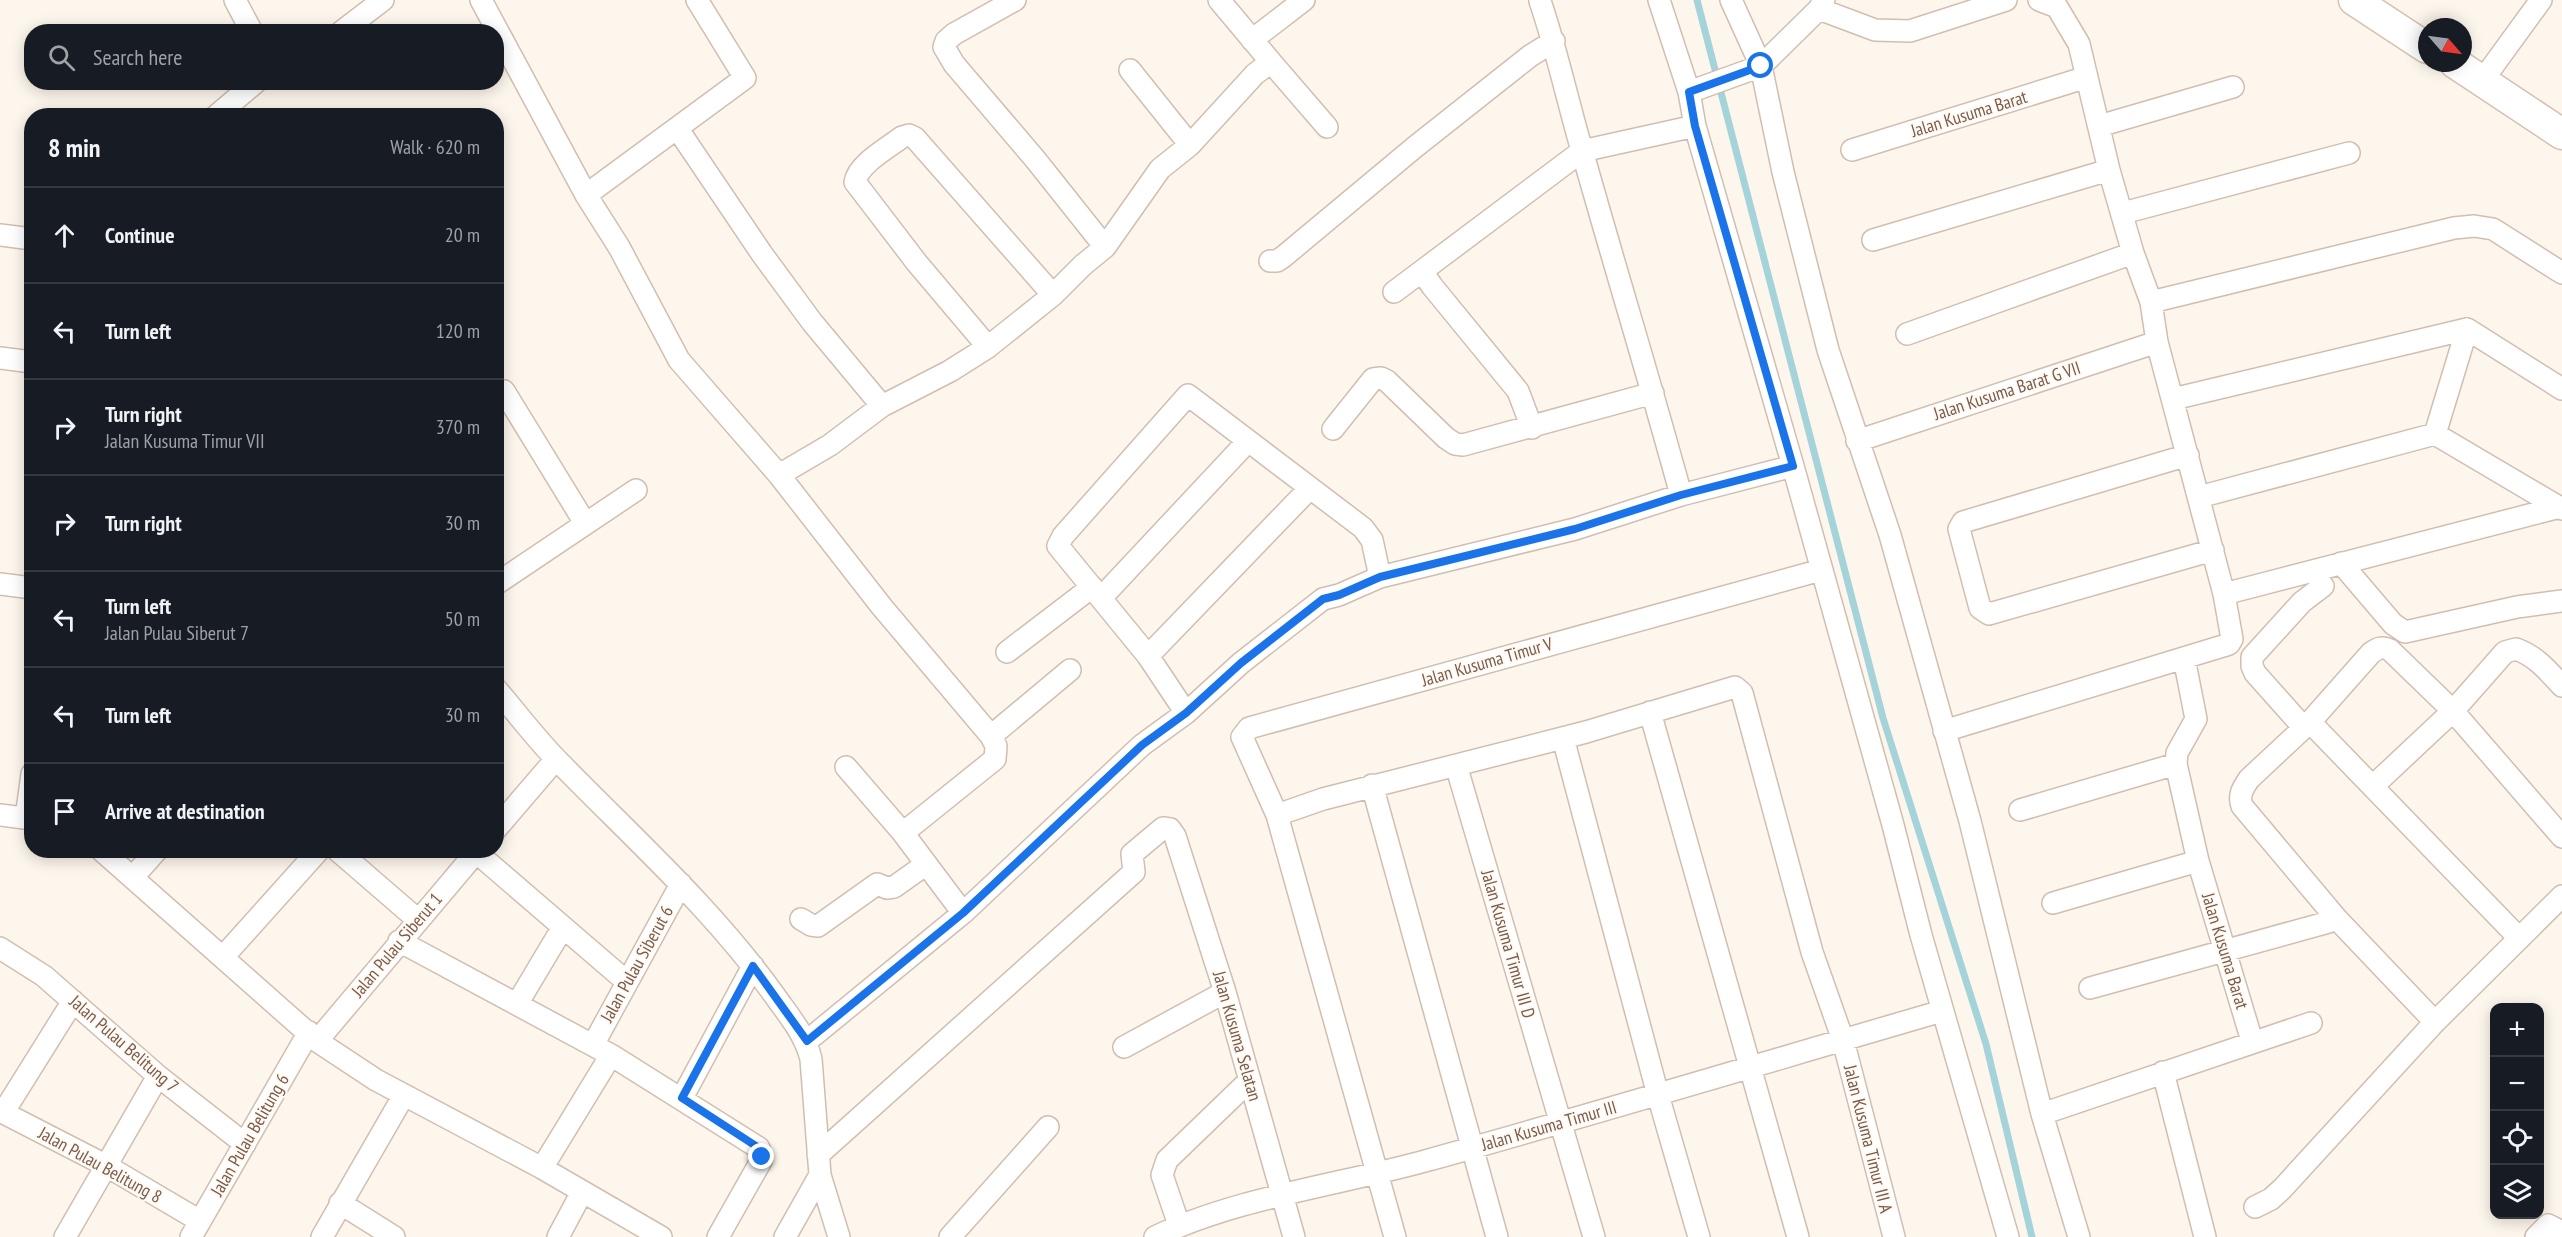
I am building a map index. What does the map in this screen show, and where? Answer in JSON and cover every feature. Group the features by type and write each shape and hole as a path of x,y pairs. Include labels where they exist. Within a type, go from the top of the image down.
{"street":[{"path":"235,0 248,24"},
{"path":"350,24 382,0"},
{"path":"481,0 494,24"},
{"path":"586,195 745,78 697,0"},
{"path":"1015,0 954,34 946,41 944,47 954,64 1035,159 1104,247"},
{"path":"1219,0 1327,127"},
{"path":"1252,40 1304,0"},
{"path":"1659,0 1696,90 1695,126 1793,466 1942,1011 2008,1237"},
{"path":"1731,0 1761,66 1802,254 1828,350 1890,535 1970,821 2042,1114 2079,1237"},
{"path":"1696,90 1761,66 1821,5 1875,30 1910,31 2006,0"},
{"path":"1944,731 2229,644 2233,633 2157,342 2151,303 2133,253 2109,170 2079,44 2057,7 2039,0"},
{"path":"2354,0 2418,42"},
{"path":"2482,81 2541,0"},
{"path":"1540,1 1554,41 1582,151 1681,495"},
{"path":"1270,261 1277,261 1424,140 1530,56 1554,41"},
{"path":"504,43 586,195 619,247 679,360 779,475 882,607 991,736 996,746 995,759 903,833"},
{"path":"779,475 830,445 882,406 950,371 988,347 1053,296 1104,247 1160,169 1190,145 1255,74 1271,62"},
{"path":"1130,70 1190,145"},
{"path":"2468,72 2562,134"},
{"name":"Jalan Kusuma Barat","path":"1852,150 2087,77"},
{"path":"2099,126 2233,87"},
{"path":"225,108 247,90"},
{"path":"1394,292 1582,151 1695,126"},
{"path":"677,128 762,254 812,322 882,406"},
{"path":"988,347 917,263 855,182 856,175 862,169 902,137 909,135 915,138 1053,296"},
{"path":"2123,213 2349,153"},
{"path":"1873,240 2109,170"},
{"path":"2151,303 2454,228 2474,226 2493,229 2562,273"},
{"path":"0,235 24,238"},
{"path":"1907,334 2133,253"},
{"path":"1422,271 1518,391 1532,428"},
{"path":"2173,399 2467,329 2562,389"},
{"path":"2435,434 2467,329"},
{"name":"Jalan Kusuma Barat G VII","path":"1857,441 2157,342"},
{"path":"0,358 24,361"},
{"path":"1333,429 1373,379 1381,378 1387,381 1446,438 1463,446 1653,393"},
{"path":"504,391 585,523"},
{"path":"1186,713 1148,656 1058,546 1060,540 1188,395 1368,534 1372,540 1380,577"},
{"path":"2199,497 2435,434 2561,508"},
{"path":"1007,652 1096,592 1248,441"},
{"path":"2188,455 1963,522 1959,529 1980,608 1989,614 2213,550"},
{"path":"807,1041 963,913 1142,745 1186,713 1241,663 1323,599 1339,595 1380,577 1575,529 1681,495 1793,466"},
{"path":"1148,656 1310,488"},
{"path":"504,579 636,490"},
{"path":"2224,594 2561,508"},
{"path":"2341,563 2393,624 2405,632 2517,607 2562,601"},
{"name":"Jalan Kusuma Timur V","path":"1277,815 1242,737 1249,728 1821,570"},
{"path":"0,584 24,587"},
{"path":"2323,586 2302,602 2252,657 2255,673 2373,786 2519,938"},
{"path":"2435,1022 2337,919 2242,806 2240,800 2242,790 2248,779 2307,725 2372,653 2384,647 2391,650 2453,711 2562,837"},
{"path":"2373,786 2453,711 2505,652 2516,649 2536,660 2562,686"},
{"path":"2020,810 2176,764 2177,753 2196,719 2184,658"},
{"path":"991,736 1070,670"},
{"name":"Jalan Kusuma Timur III A","path":"1650,712 1728,688 1735,687 1742,693 1812,952 1843,1040 1894,1237"},
{"path":"504,698 556,759 681,884 753,966 807,1041 811,1059 819,1165 838,1237"},
{"path":"1395,1237 1277,815 1372,785 1563,738 1650,712 1798,1237"},
{"path":"1563,738 1658,1095 1700,1237"},
{"path":"504,820 556,759"},
{"name":"Jalan Kusuma Barat","path":"2176,764 2198,861 2252,1041"},
{"name":"Jalan Kusuma Timur III D","path":"1456,765 1594,1237"},
{"path":"846,766 903,833 963,913"},
{"path":"1372,785 1497,1237"},
{"path":"0,815 24,817"},
{"name":"Jalan Kusuma Selatan","path":"819,1165 1134,872 1132,855 1157,831 1163,828 1170,829 1175,836 1225,992 1294,1237"},
{"path":"110,858 313,1037 350,1065 542,1168 661,1237"},
{"path":"133,877 150,858"},
{"path":"224,957 312,858"},
{"path":"346,858 418,920"},
{"name":"Jalan Pulau Siberut 1","path":"313,1037 471,858"},
{"path":"485,858 627,982"},
{"path":"2053,903 2198,861"},
{"path":"801,919 818,926 877,884 891,888 925,865"},
{"name":"Jalan Pulau Siberut 6","path":"542,1168 602,1050 627,982 681,884"},
{"path":"2255,1207 2271,1199 2282,1189 2435,1022 2562,896"},
{"path":"2090,988 2330,922"},
{"path":"517,1004 563,927"},
{"path":"399,941 602,1050 759,1148 762,1157 718,1237"},
{"name":"Jalan Pulau Belitung 7","path":"0,948 44,976 158,1076 245,1144"},
{"path":"682,1098 753,966"},
{"path":"1124,1047 1225,992"},
{"path":"2,1112 73,1001"},
{"name":"Jalan Kusuma Timur III","path":"1155,1237 1179,1226 1282,1195 1376,1174 1471,1148 1942,1011"},
{"path":"2042,1114 2252,1041 2311,1023"},
{"name":"Jalan Pulau Belitung 6","path":"196,1229 245,1144 313,1037"},
{"path":"2163,1072 2205,1237"},
{"path":"65,1237 158,1076"},
{"path":"1179,1226 1162,1174 1167,1160 1250,1080"},
{"path":"322,1237 404,1095"},
{"name":"Jalan Pulau Belitung 8","path":"2,1112 105,1165 196,1229"},
{"path":"950,1237 1048,1127"},
{"path":"785,1237 819,1165"},
{"path":"558,1237 582,1192"},
{"path":"340,1203 394,1237"},
{"path":"2535,1237 2548,1225 2562,1232"}],"waterway":[{"path":"1697,0 1883,718 1986,1044 2032,1237"}],"route":[{"path":"762,1157 759,1148 682,1098 753,966 807,1041 963,913 1142,745 1186,713 1241,663 1323,599 1339,595 1380,577 1575,529 1681,495 1793,466 1695,126 1689,92 1761,66"}]}
